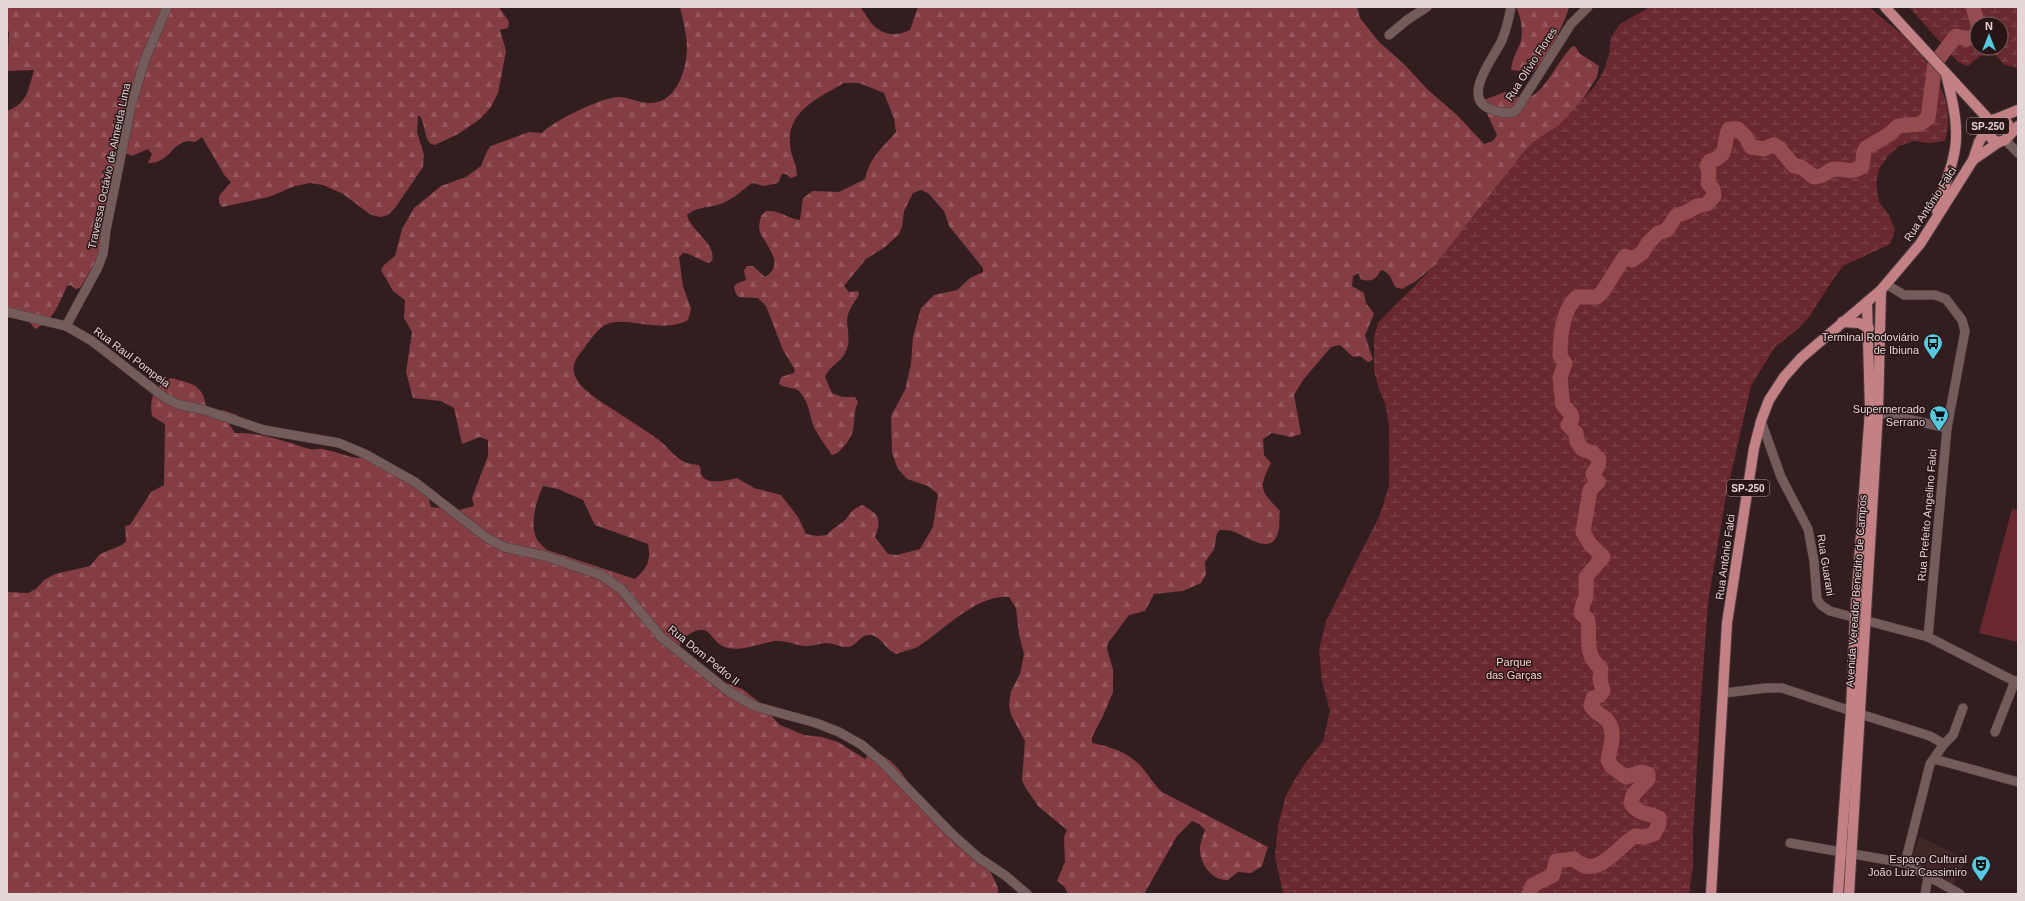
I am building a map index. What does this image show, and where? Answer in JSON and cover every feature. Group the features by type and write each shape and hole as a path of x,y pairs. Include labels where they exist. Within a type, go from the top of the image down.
{"main road":[{"path":"1885,7 1991,123"},
{"path":"1934,222 1950,167 1956,140 1956,124 1944,71"},
{"name":"SP-250","path":"1991,123 2018,110"},
{"name":"SP-250","path":"2006,121 2010,126 2005,139 1990,137 1991,123 2006,121"},
{"name":"Rua Antônio Falci","path":"1711,894 1728,616 1754,448 1760,421 1769,400 1784,377 1800,358 1884,287 1920,244 1973,160 1979,142 1991,123"},
{"name":"Rua Antônio Falci","path":"1973,160 2005,139 2018,126"},
{"name":"Avenida Vereador Benedito de Campos","path":"1849,894 1852,853 1859,651 1856,617 1884,287"},
{"name":"Avenida Vereador Benedito de Campos","path":"1859,651 1866,619 1874,412 1867,302"},
{"path":"1842,322 1859,323 1869,328"},
{"name":"Avenida Vereador Benedito de Campos","path":"1838,894 1840,852 1856,712"}],"street":[{"name":"Travessa Octávio de Almeida Lima","path":"66,326 98,267 103,254 106,230 131,106 144,62 167,7"},
{"path":"1389,35 1427,7"},
{"name":"Rua Olívio Flores","path":"1511,7 1502,38 1478,85 1478,95 1485,107 1500,113 1514,112 1571,24 1588,7"},
{"path":"2005,139 2018,153"},
{"name":"Rua Prefeito Angelino Falci","path":"1884,287 1904,295 1940,296 1952,305 1964,325 1965,338 1947,428 1928,637"},
{"name":"Rua Raul Pompeia","path":"7,312 66,326 92,340 165,398 180,405 201,409 264,430 288,435"},
{"path":"1874,412 1947,428"},
{"name":"Rua Guarani","path":"1760,421 1781,477 1808,529 1814,561 1817,599 1821,605 1830,611 1866,619 1928,637 2017,682"},
{"name":"Rua Dom Pedro II","path":"288,435 339,443 366,454 415,482 487,538 504,547 545,556 601,575 621,589 662,638 728,691 754,706 816,723 838,732 862,745 881,761 952,834 1027,894"},
{"path":"1995,732 2017,682"},
{"path":"1724,693 1766,688 1782,688 1930,736 1944,744"},
{"path":"1905,863 1926,776 1934,759 1944,744 1953,735 1963,708"},
{"path":"1934,759 2018,782"},
{"path":"1790,843 1905,863 1960,894"},
{"path":"1925,894 1928,877"}],"shaded area":[{"path":"1920,837 1967,859 1953,886 1909,863"}],"green space":[{"path":"7,7 499,7 509,22 508,28 500,30 506,51 498,93 491,107 480,119 458,134 435,145 428,141 422,120 420,116 418,116 417,132 424,155 423,167 395,208 388,215 381,217 371,215 343,194 323,185 310,183 295,186 269,197 222,207 219,203 219,196 231,182 225,176 202,137 195,142 187,141 181,143 162,159 156,162 148,163 152,154 148,149 132,156 121,151 97,259 80,288 75,289 71,285 67,286 51,317 35,329 28,320 7,315 7,111 14,108 23,100 28,90 34,70 7,71 9,32 7,30"},
{"path":"680,7 860,7 877,29 886,33 895,34 910,30 918,7 1357,7 1360,18 1379,42 1403,63 1428,90 1457,115 1484,144 1493,141 1497,135 1483,105 1484,100 1505,92 1523,98 1533,96 1545,84 1562,58 1573,46 1576,47 1579,53 1599,66 1597,77 1579,105 1463,242 1416,281 1402,289 1395,287 1390,276 1383,270 1380,271 1372,280 1360,279 1359,273 1353,276 1352,286 1364,293 1366,303 1374,314 1365,335 1373,360 1368,362 1360,356 1353,357 1340,345 1331,347 1303,380 1294,395 1301,434 1291,437 1272,433 1263,439 1264,455 1271,463 1264,479 1263,489 1268,498 1280,511 1279,530 1275,540 1264,544 1250,540 1232,531 1220,530 1217,533 1214,549 1205,562 1206,574 1201,583 1183,591 1154,594 1145,611 1129,615 1108,643 1107,649 1113,669 1113,692 1092,737 1092,743 1114,749 1127,755 1139,764 1162,792 1268,847 1262,866 1251,873 1238,872 1228,880 1222,880 1212,875 1202,860 1200,849 1200,844 1205,830 1199,824 1192,821 1177,836 1144,894 1068,894 1064,886 1057,881 1065,862 1064,837 1067,830 1038,806 1022,780 1025,741 1011,715 1009,705 1011,691 1020,674 1024,654 1019,634 1016,608 1009,597 985,601 973,607 961,614 919,646 897,654 889,650 878,638 871,635 864,636 853,645 847,647 826,643 804,646 775,641 735,649 722,646 705,630 699,630 681,640 680,646 721,681 742,689 767,708 773,718 780,725 804,735 822,737 838,742 865,759 867,757 866,751 875,752 889,760 902,773 916,795 986,862 998,888 998,894 7,894 7,592 28,593 36,589 44,580 55,574 90,566 100,554 122,545 126,541 125,526 130,525 151,492 164,485 165,424 152,416 151,410 152,398 160,385 171,378 197,387 203,395 210,416 223,410 237,415 237,418 229,424 235,433 254,434 310,449 322,449 352,457 362,458 433,490 429,500 431,507 459,510 474,506 472,498 488,456 488,440 480,437 462,444 454,408 441,401 413,398 406,372 412,332 404,318 405,300 393,291 381,270 384,265 395,256 402,229 414,208 441,186 466,177 481,166 487,151 491,146 529,132 542,133 547,128 578,110 612,98 623,97 652,103 661,101 668,97 678,84 685,66 687,49 685,28","holes":["844,83 859,83 884,93 894,119 896,132 873,159 865,179 839,192 813,191 803,198 800,220 780,213 766,211 761,216 759,230 773,255 774,266 771,272 765,277 753,266 747,266 744,271 746,280 736,284 734,287 736,294 739,297 758,298 766,306 783,350 795,370 794,373 781,377 779,384 797,389 803,396 808,406 816,431 832,455 836,454 840,450 852,434 858,402 855,397 842,397 832,393 825,377 829,370 842,358 846,351 849,339 847,317 859,295 858,291 849,292 844,286 866,259 885,247 899,234 902,227 904,211 913,193 921,190 928,193 944,211 949,226 983,268 983,272 970,278 957,290 934,295 921,308 913,337 911,364 905,390 891,416 892,453 898,469 907,479 928,486 938,494 933,527 920,549 897,555 888,554 875,537 878,526 878,518 872,511 862,505 854,510 841,524 827,535 817,536 806,534 798,517 781,495 754,488 737,478 718,481 703,478 699,465 681,460 659,440 598,400 583,387 577,380 574,372 574,364 579,355 594,335 605,325 613,322 622,322 666,326 688,320 691,309 683,286 679,257 683,253 686,253 709,263 712,261 713,255 711,249 693,227 687,215 698,209 722,204 752,183 764,186 778,183 782,174 786,174 791,178 797,176 790,143 790,132 794,122 807,106","543,486 558,489 583,500 595,525 648,544 649,559 643,571 635,579 547,550 538,541 534,528 534,513"]},
{"path":"1516,7 1569,7 1553,43 1536,69 1530,74 1532,59 1520,71 1511,70 1522,35 1521,20"},
{"name":"Parque das Garças","path":"1650,7 1869,7 1917,47 1935,76 1944,95 1948,112 1948,127 1945,141 1929,143 1914,141 1899,146 1888,156 1879,169 1876,184 1879,202 1889,215 1895,230 1890,244 1843,266 1809,317 1799,328 1775,347 1751,386 1726,496 1708,602 1693,834 1693,866 1689,894 1283,894 1275,856 1278,826 1286,795 1303,766 1323,741 1330,711 1322,681 1319,650 1326,621 1379,517 1389,486 1389,426 1385,403 1374,371 1374,338 1378,323 1434,266 1521,155 1532,143 1559,125 1595,86 1604,70 1609,54 1611,37 1620,24"},
{"path":"1909,7 2018,7 2018,68 2005,65 1996,56 2009,56 2009,16 1969,16 1969,56 1980,56 1968,66 1958,62"},
{"path":"2012,509 2018,510 2018,642 1979,633"}],"waterway":[{"path":"1973,7 1976,16"},
{"path":"1529,894 1533,885 1553,875 1556,861 1574,859 1582,865 1598,865 1635,836 1644,837 1654,834 1659,824 1659,818 1637,810 1631,803 1633,795 1648,779 1648,774 1642,772 1626,777 1612,767 1608,760 1612,740 1612,729 1607,720 1591,706 1593,698 1599,696 1603,691 1600,679 1601,669 1592,658 1589,646 1588,620 1581,613 1586,597 1586,577 1603,557 1590,544 1583,532 1590,490 1598,482 1593,474 1598,466 1599,459 1593,453 1582,449 1577,441 1576,433 1568,425 1572,419 1571,414 1563,405 1560,378 1565,363 1560,356 1560,348 1561,332 1568,309 1577,297 1597,297 1603,291 1625,256 1632,260 1642,253 1648,243 1658,233 1667,230 1676,216 1697,206 1707,204 1714,196 1713,189 1708,183 1709,172 1707,166 1710,161 1716,159 1723,153 1729,129 1738,129 1746,137 1751,147 1764,149 1773,145 1779,148 1794,166 1801,167 1814,177 1835,169 1857,169 1862,167 1866,148 1890,134 1898,126 1920,124 1928,118 1935,63 1956,36 1969,38"}],"place":[{"name":"Terminal Rodoviário de Ibiuna","path":"1933,360"},
{"name":"Supermercado Serrano","path":"1939,432"},
{"name":"Espaço Cultural João Luiz Cassimiro","path":"1981,882"}]}
